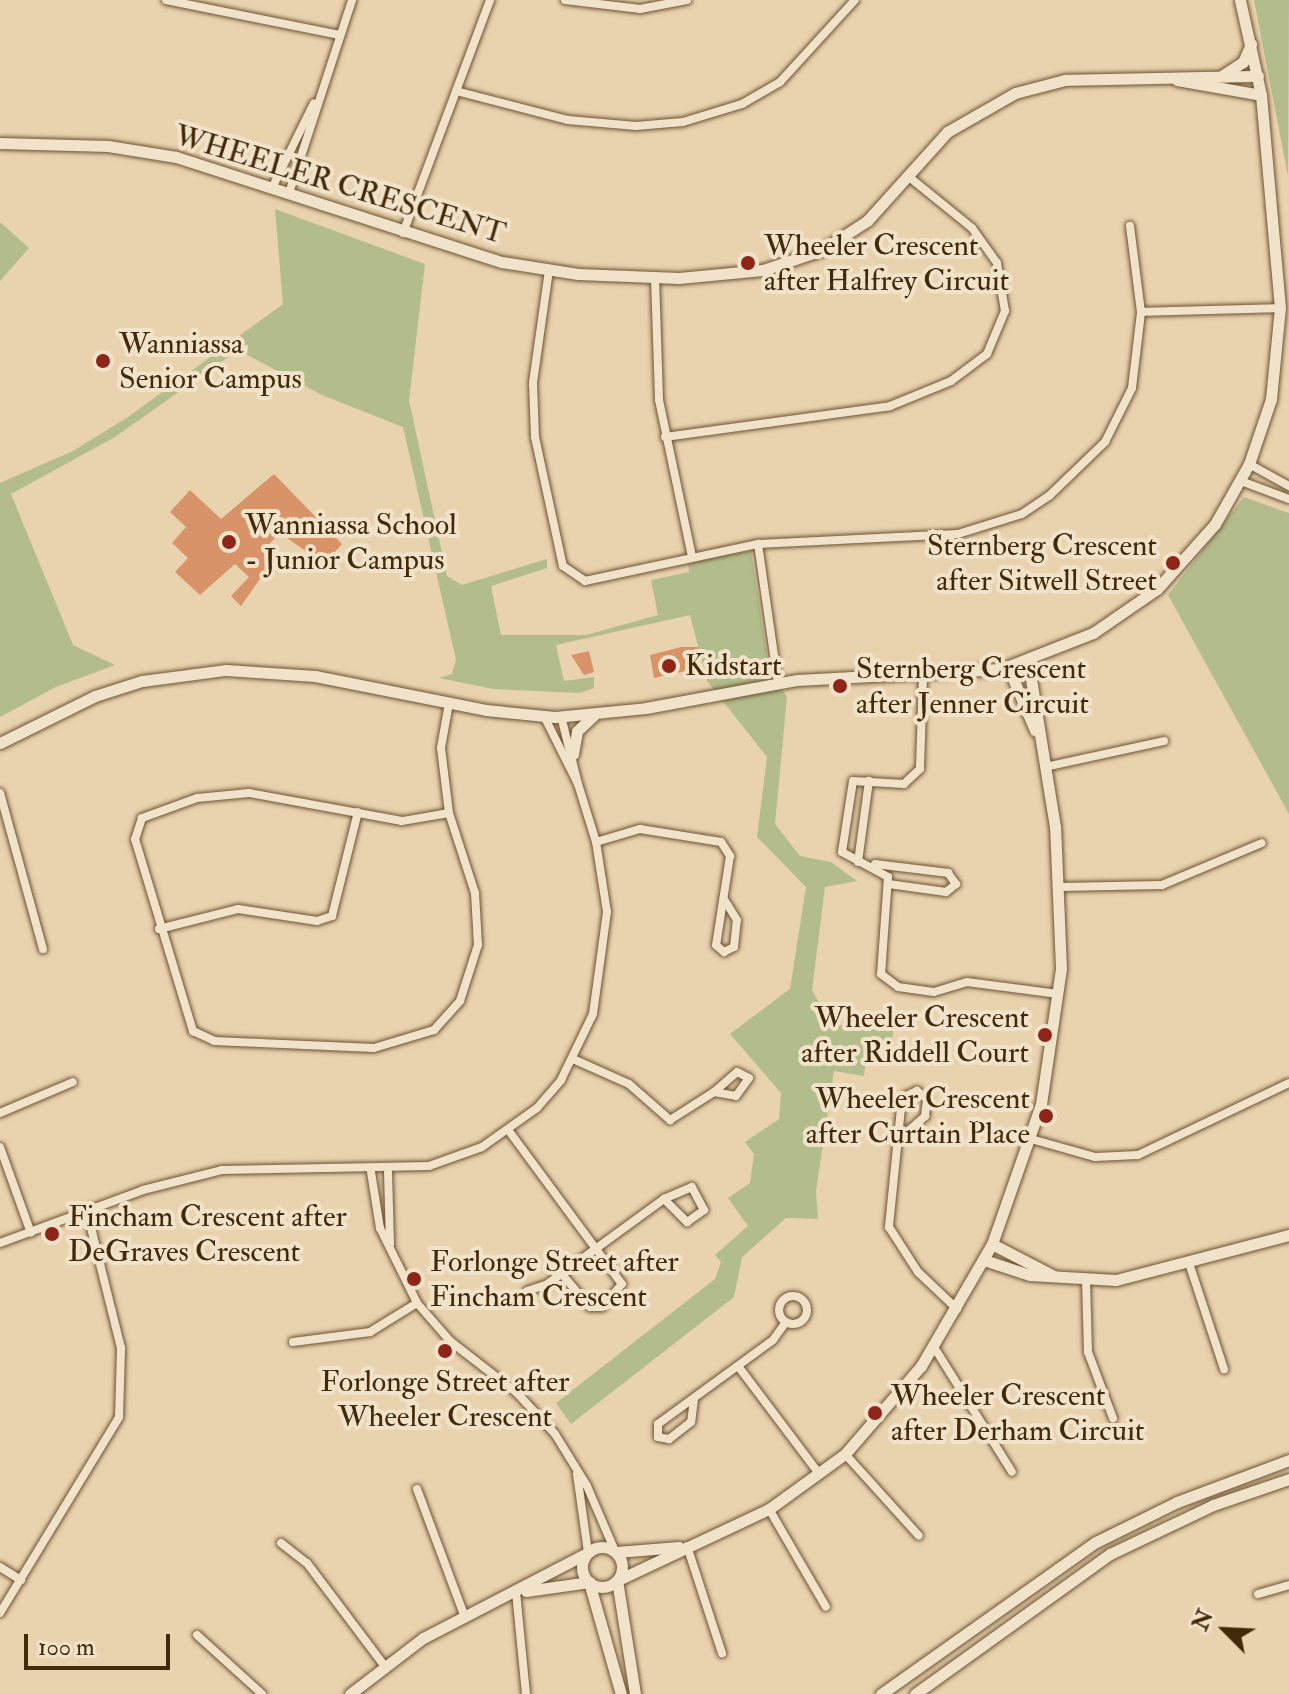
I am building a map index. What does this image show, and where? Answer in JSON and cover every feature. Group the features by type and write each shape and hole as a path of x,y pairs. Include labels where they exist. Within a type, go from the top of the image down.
{"street":[{"path":"166,0 339,35"},
{"path":"290,190 314,103 352,0"},
{"path":"403,233 490,0"},
{"path":"565,0 640,9 687,0"},
{"path":"456,91 598,123 698,119 780,82 855,0"},
{"path":"0,743 90,698 186,674 272,670 449,703 544,716 594,715 778,682 923,677 1008,667 1093,633 1157,589 1215,524 1249,464 1273,388 1280,308 1265,120 1240,0"},
{"path":"1222,75 1243,62 1251,44"},
{"name":"WHEELER CRESCENT","path":"0,143 142,150 274,184 403,233 549,270 655,278 747,272 798,260 867,221 947,132 1015,93 1065,80 1258,76"},
{"name":"WHEELER CRESCENT","path":"1176,80 1261,95"},
{"path":"274,184 314,103"},
{"path":"665,437 890,406 951,381 987,354 1005,311 997,263 972,228 908,176"},
{"path":"549,270 532,410 563,566 585,581 758,544 941,537 1022,514 1085,465 1120,416 1139,358 1141,312 1130,226"},
{"path":"655,278 665,437 692,557"},
{"path":"1141,312 1280,308"},
{"path":"1249,464 1289,486"},
{"path":"1241,481 1286,498"},
{"path":"758,544 778,682"},
{"path":"516,1592 589,1582 604,1587 769,1509 845,1454 934,1347 958,1309 992,1244 1031,1139 1058,994 1061,887 1028,660"},
{"path":"1008,667 1037,734"},
{"path":"889,884 946,892 956,884 948,873 858,862 842,852 851,784 869,781 904,784 917,776 925,731 923,677"},
{"path":"449,703 441,748 449,813 475,893 478,945 460,1001 416,1040 374,1048 201,1037 187,1024 135,839 151,811 210,795 249,793 402,821 449,813"},
{"path":"573,754 577,731 594,715"},
{"path":"544,716 578,784"},
{"path":"0,1243 222,1170 286,1166 388,1172 461,1157 509,1131 546,1098 573,1059 597,999 607,912 596,842 561,716"},
{"path":"1045,767 1164,741"},
{"path":"858,862 869,781"},
{"path":"0,793 43,949"},
{"path":"159,929 238,909 317,921 332,916 358,812"},
{"path":"596,842 640,829 721,842 730,856 716,945 724,952 734,947 737,920 724,899"},
{"path":"1061,887 1162,885 1262,843"},
{"path":"871,864 884,871 889,884 879,965 887,983 934,992 967,982 1058,994"},
{"path":"573,1059 629,1084 665,1119 680,1118 714,1092"},
{"path":"0,1113 73,1082"},
{"path":"1031,1139 1095,1157 1130,1157 1289,1083"},
{"path":"899,1139 925,1116 927,1099 917,1091 902,1098 889,1227 918,1272 958,1309"},
{"path":"509,1131 619,1274 614,1297 590,1307 561,1273"},
{"path":"0,1147 31,1233"},
{"path":"371,1172 380,1228 417,1303 450,1341 545,1422 576,1469 622,1565 617,1580 635,1694"},
{"path":"388,1172 390,1244"},
{"path":"527,1291 561,1273 664,1199 692,1187 704,1210 687,1222 664,1199"},
{"path":"0,1613 111,1438 124,1395 121,1348 87,1212"},
{"path":"984,1260 1086,1280 1145,1276 1289,1235"},
{"path":"992,1244 1054,1276"},
{"path":"1189,1263 1224,1369"},
{"path":"1086,1280 1088,1352 1113,1418"},
{"path":"293,1342 370,1332 417,1303"},
{"path":"694,1399 691,1422 669,1439 658,1437 658,1424 738,1366 786,1322"},
{"path":"934,1347 1012,1472"},
{"path":"738,1366 820,1475"},
{"path":"845,1454 919,1536"},
{"path":"881,1694 1096,1542 1177,1502 1289,1460"},
{"path":"576,1469 588,1552 582,1568 589,1582 621,1694"},
{"path":"915,1694 1110,1554 1213,1505 1289,1479"},
{"path":"417,1489 464,1615"},
{"path":"769,1509 826,1607"},
{"path":"281,1543 307,1563 384,1665"},
{"path":"350,1694 384,1665 464,1615 516,1592 601,1546 615,1551 687,1546"},
{"path":"687,1546 722,1653"},
{"path":"0,1567 21,1580"},
{"path":"1258,1594 1289,1585"},
{"path":"516,1592 526,1694"},
{"path":"197,1635 262,1694"}],"green space":[{"path":"1254,0 1289,0 1288,176"},
{"path":"275,209 425,264 409,400 447,576 462,585 547,559 547,568 491,586 501,635 586,635 658,615 651,580 689,572 688,561 751,551 769,669 787,697 775,824 800,856 831,862 857,881 825,887 812,990 831,1024 893,1031 892,1047 868,1044 864,1076 834,1071 816,1191 818,1219 786,1218 742,1257 734,1297 571,1424 556,1403 715,1279 721,1262 715,1255 748,1226 728,1198 750,1183 754,1154 745,1142 779,1119 781,1093 730,1034 790,989 806,887 757,837 767,757 707,681 690,615 556,645 564,681 594,677 594,688 580,693 493,689 439,678 452,674 456,660 403,427 322,395 238,350 115,437 11,494 73,645 115,665 56,687 0,717 0,483 73,451 128,417 283,304"},
{"path":"0,222 29,248 0,281"},
{"path":"1244,497 1289,513 1289,814 1168,595"}],"building":[{"name":"Wanniassa School - Junior Campus","path":"274,474 342,544 324,564 280,533 269,544 287,560 272,576 266,570 241,606 231,596 249,577 235,564 200,595 175,572 188,558 172,543 186,527 170,512 190,490 221,519"},
{"name":"Kidstart","path":"681,647 698,647 700,660 685,662 686,671 654,678 650,655"},
{"path":"589,651 594,672 584,675 571,655"}],"place":[{"name":"Wheeler Crescent after Halfrey Circuit","path":"748,263"},
{"name":"Wanniassa Senior Campus","path":"103,361"},
{"name":"Wanniassa School - Junior Campus","path":"229,542"},
{"name":"Sternberg Crescent after Sitwell Street","path":"1173,563"},
{"name":"Kidstart","path":"669,666"},
{"name":"Sternberg Crescent after Jenner Circuit","path":"840,686"},
{"name":"Wheeler Crescent after Riddell Court","path":"1045,1035"},
{"name":"Wheeler Crescent after Curtain Place","path":"1046,1116"},
{"name":"Fincham Crescent after DeGraves Crescent","path":"52,1234"},
{"name":"Forlonge Street after Fincham Crescent","path":"414,1279"},
{"name":"Forlonge Street after Wheeler Crescent","path":"445,1351"},
{"name":"Wheeler Crescent after Derham Circuit","path":"875,1413"}]}
